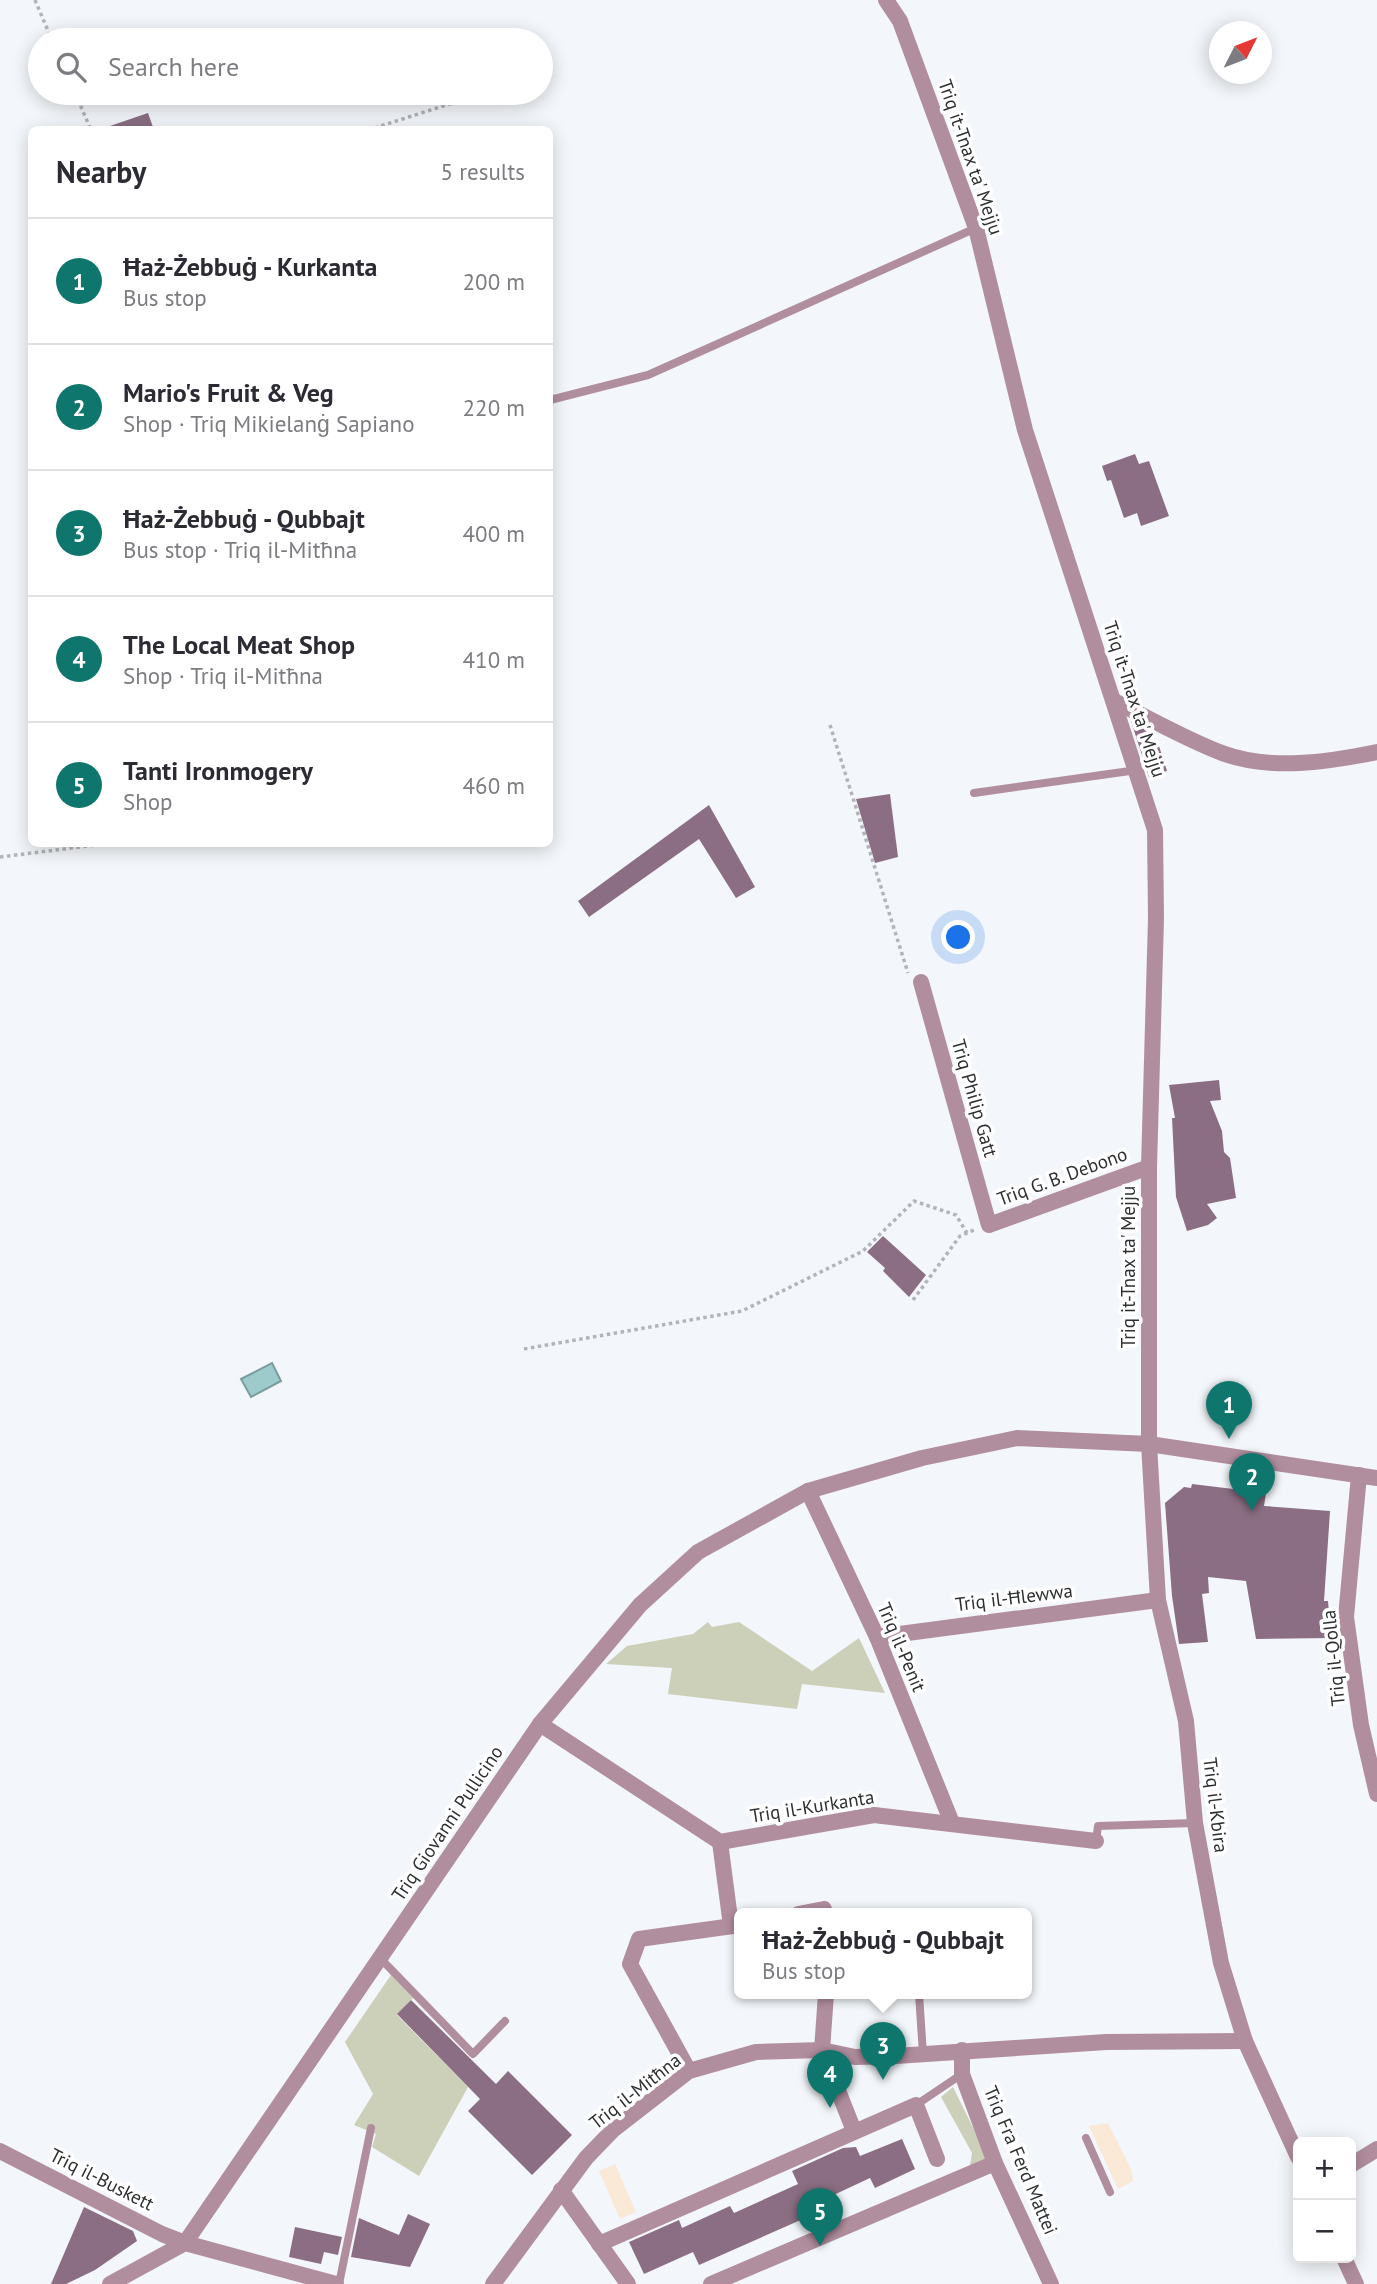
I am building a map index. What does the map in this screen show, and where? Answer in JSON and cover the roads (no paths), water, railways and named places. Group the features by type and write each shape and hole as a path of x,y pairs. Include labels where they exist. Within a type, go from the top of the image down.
{"street":[{"name":"Triq it-Tnax ta' Mejju","path":"886,0 900,21 976,228 1025,430 1155,830 1156,918 1149,1167 1149,1444"},
{"path":"1114,701 1222,753 1265,762 1335,760 1377,752"},
{"name":"Triq Philip Gatt","path":"920,982 989,1225"},
{"name":"Triq G. B. Debono","path":"989,1225 1149,1167"},
{"name":"Triq Giovanni Pullicino","path":"186,2243 540,1724 639,1605 698,1552 808,1491 922,1458 1017,1438 1149,1444 1377,1478"},
{"name":"Triq il-Kbira","path":"1149,1444 1158,1600 1186,1721 1195,1823 1221,1963 1245,2041 1293,2146"},
{"name":"Triq il-Qolla","path":"1359,1475 1346,1617 1369,1723 1377,1794"},
{"name":"Triq il-Penit","path":"808,1491 877,1637 952,1823"},
{"name":"Triq il-Ħlewwa","path":"877,1637 1158,1600"},
{"path":"540,1724 720,1842 734,1920"},
{"name":"Triq il-Kurkanta","path":"720,1842 873,1815 1096,1841"},
{"path":"689,2071 629,1964 639,1939 734,1926"},
{"path":"826,1999 822,2050 854,2131"},
{"name":"Triq il-Mitħna","path":"493,2284 586,2158 614,2130 689,2071 756,2052 822,2050 855,2057 1106,2042 1245,2041"},
{"name":"Triq Fra Ferd Mattei","path":"962,2050 962,2074 995,2163 1051,2284"},
{"path":"600,2244 916,2105 937,2159"},
{"path":"1356,2162 1377,2148"},
{"name":"Triq il-Buskett","path":"0,2151 162,2234 338,2284"},
{"path":"711,2284 995,2163"},
{"path":"561,2190 628,2284"},
{"path":"110,2284 186,2243"},
{"path":"1346,2263 1356,2284"}],"lane":[{"path":"553,399 648,375 976,228"},
{"path":"974,793 1137,770"},
{"name":"Triq il-Kurkanta","path":"1096,1841 1098,1826 1195,1823"},
{"path":"381,1959 473,2054 505,2021"},
{"path":"919,1999 923,2055"},
{"path":"916,2105 962,2074"},
{"path":"338,2284 371,2128"},
{"path":"1086,2138 1110,2192"}],"water":[{"path":"272,1363 281,1381 251,1397 241,1379"}],"place":[{"name":"Ħaż-Żebbuġ - Kurkanta","path":"1229,1439"},
{"name":"Mario's Fruit & Veg","path":"1252,1511"},
{"name":"Ħaż-Żebbuġ - Qubbajt","path":"883,2080"},
{"name":"The Local Meat Shop","path":"830,2108"},
{"name":"Tanti Ironmogery","path":"820,2246"}]}
